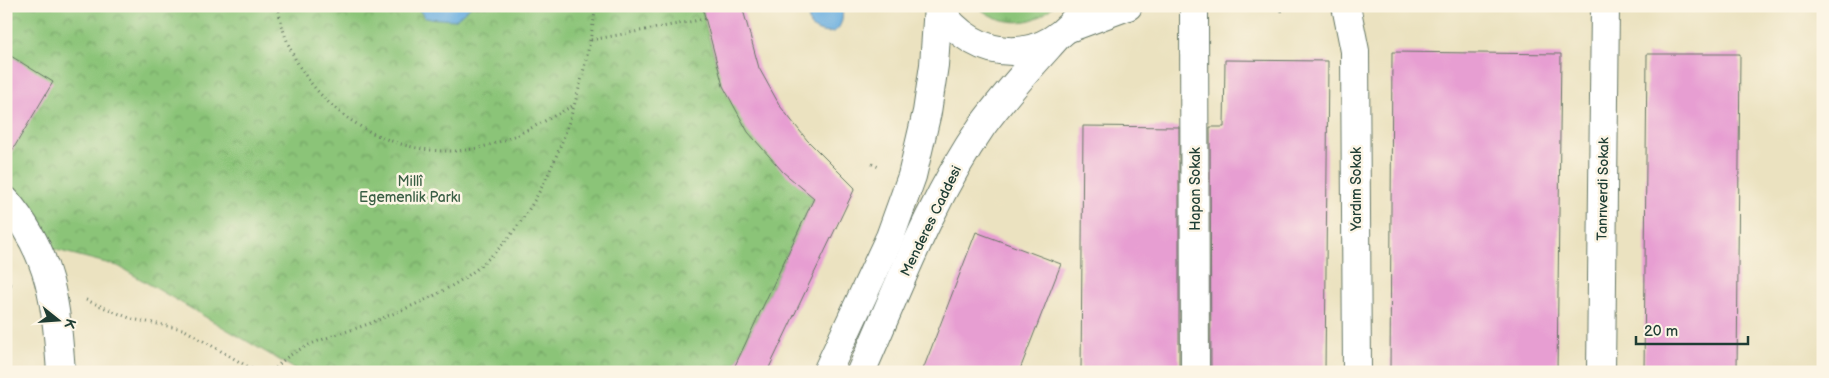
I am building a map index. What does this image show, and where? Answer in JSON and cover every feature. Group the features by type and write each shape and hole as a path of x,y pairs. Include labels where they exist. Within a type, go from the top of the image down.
{"street":[{"path":"938,7 945,19 960,34 978,44 1005,51 1033,49 1071,23 1128,6"},
{"name":"Hapan Sokak","path":"1194,6 1195,372"},
{"name":"Yardım Sokak","path":"1346,6 1355,52 1357,372"},
{"name":"Tanrıverdi Sokak","path":"1601,372 1605,6"},
{"path":"827,372 890,237 912,176 927,112 934,65 938,7"},
{"name":"Menderes Caddesi","path":"861,372 946,185 992,113 1013,85 1071,23"},
{"path":"6,201 22,220 37,245 50,285 55,306 61,372"}],"path":[{"path":"278,6 291,51 312,86 341,115 376,136 416,148 456,151 497,143 574,105"},
{"path":"273,372 282,359 295,351 372,323 460,281 488,259 513,232 531,205 552,164 574,105 591,40 596,6"},
{"path":"1281,6 1281,16"},
{"path":"591,40 705,18"},
{"path":"50,285 132,319 183,329 257,372"}],"green space":[{"name":"Millî Egemenlik Parkı","path":"6,6 703,6 706,29 721,76 740,116 764,150 814,198 732,372 300,372 118,266 37,245 6,201"},
{"path":"977,6 1053,6 1036,18 1015,22 994,17"}],"water":[{"path":"416,6 471,6 455,20 425,18"},
{"path":"806,6 844,6 839,28 827,33 810,26"}],"building":[{"path":"702,6 742,6 759,68 780,106 807,140 855,188 767,372 732,372 814,198 783,172 748,132 723,86"},
{"path":"1392,52 1561,54 1557,372 1390,372"},
{"path":"6,53 53,82 6,161"},
{"path":"1647,54 1740,54 1737,372 1644,372"},
{"path":"1225,60 1328,61 1325,372 1211,372 1210,127 1224,127"},
{"path":"1083,126 1179,127 1179,372 1081,372"},
{"path":"976,232 1061,264 1019,372 922,372"}]}
